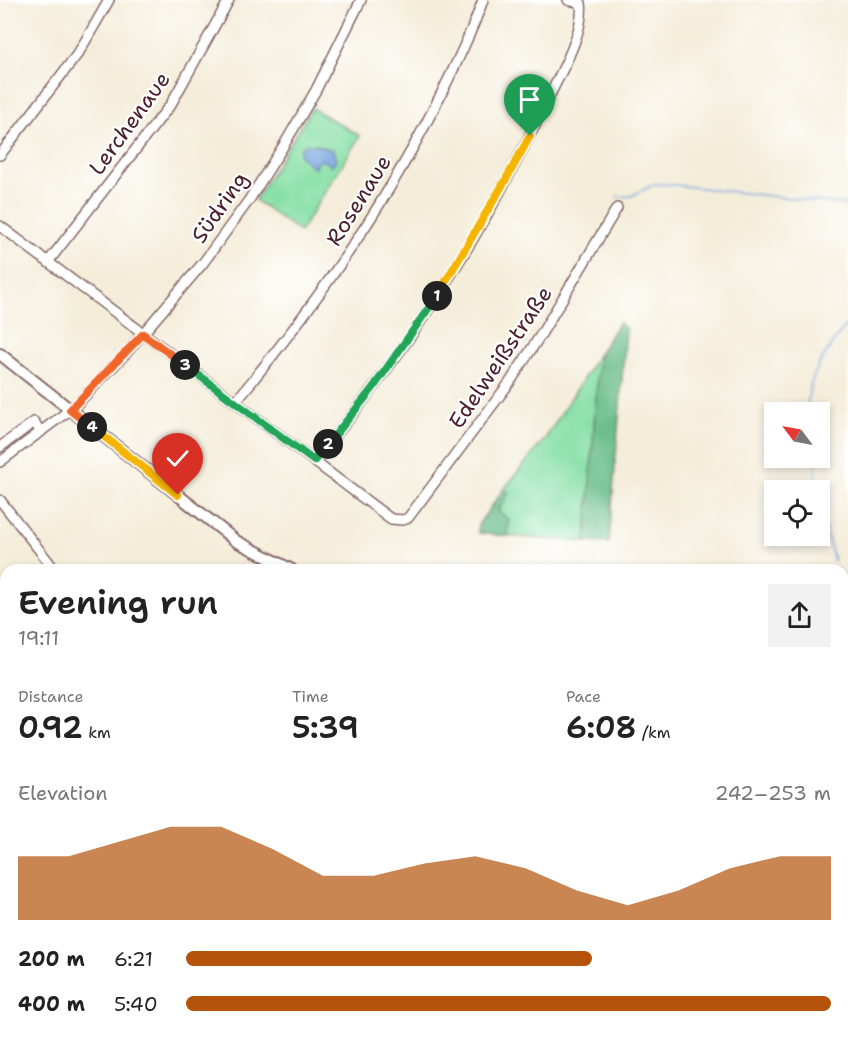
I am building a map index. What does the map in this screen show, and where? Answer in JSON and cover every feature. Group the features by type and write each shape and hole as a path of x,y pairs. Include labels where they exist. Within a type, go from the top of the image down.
{"main road":[{"path":"0,354 236,541 280,564"}],"street":[{"path":"0,155 79,52 109,0"},
{"name":"Lerchenaue","path":"48,262 171,104 229,0"},
{"name":"Südring","path":"0,462 70,410 182,290 249,200 316,90 361,0"},
{"name":"Rosenaue","path":"235,402 329,281 369,222 424,126 456,64 483,0"},
{"path":"0,226 314,461 373,388 446,282 530,136 560,74 578,28 582,10 581,3 568,0"},
{"name":"Edelweißstraße","path":"314,461 391,519 405,520 510,382 544,330 617,207"},
{"path":"0,447 34,422 41,432"},
{"path":"0,500 50,564"}],"green space":[{"path":"312,108 360,136 300,232 255,200","holes":["316,144 323,148 325,161 317,161 315,168"]},
{"path":"619,322 626,329 609,543 586,542 599,354"},
{"path":"599,354 586,542 507,536 509,520 498,511 509,493 504,489 545,439"},
{"path":"504,489 509,493 498,511 509,520 507,536 478,533 478,525"}],"water":[{"path":"305,144 333,150 336,160 332,166 325,161 317,161 314,168 300,156 300,149"}],"waterway":[{"path":"617,197 631,196 655,184 848,205"},
{"path":"808,402 810,387 819,364 848,322"},
{"path":"815,468 817,480"},
{"path":"830,546 834,561"}],"route":[{"path":"178,495 70,410 143,334 314,461 373,388 440,292 530,136"}]}
